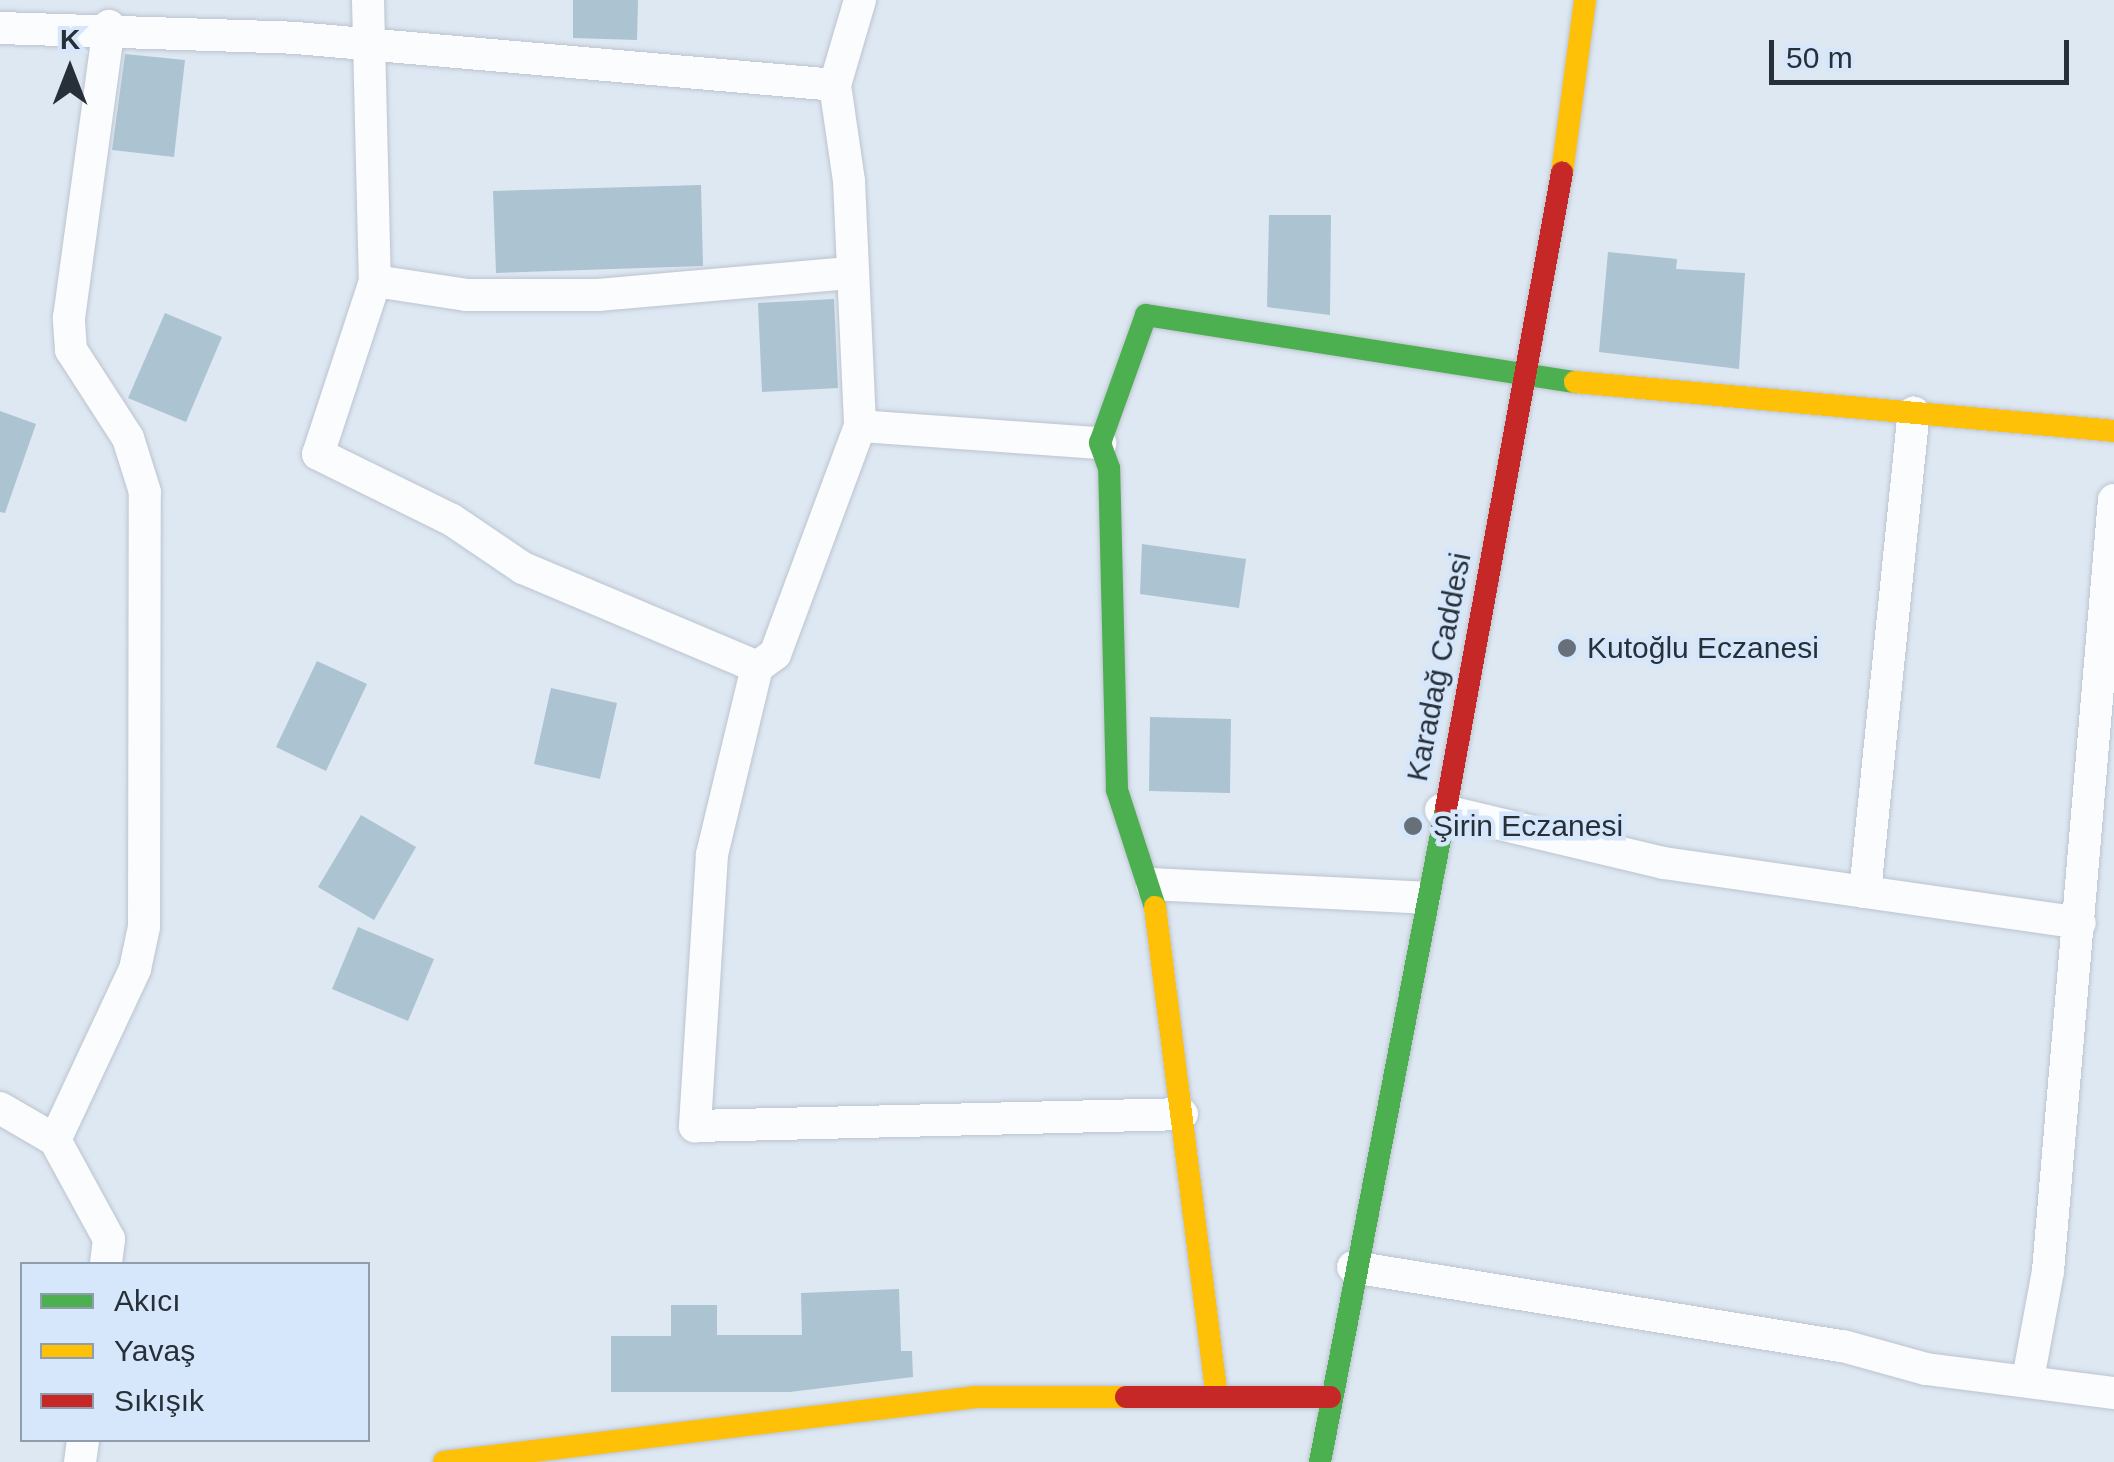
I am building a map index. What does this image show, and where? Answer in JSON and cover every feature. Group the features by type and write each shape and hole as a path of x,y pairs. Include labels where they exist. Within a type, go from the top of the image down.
{"street":[{"path":"368,0 375,280 318,454 452,520 523,568 758,668"},
{"path":"860,0 835,85 849,181 849,272 860,426 774,654 758,668 712,855 695,1126 1182,1114"},
{"name":"Karadağ Caddesi","path":"1320,1462 1353,1267 1528,378 1585,0"},
{"path":"55,1140 134,969 144,926 145,492 128,438 71,350 68,318 109,26"},
{"path":"0,28 109,26 835,85"},
{"path":"375,280 466,295 598,295 849,272"},
{"path":"1217,1397 1152,884 1118,790 1109,468 1100,443 1146,315 1528,378 2114,430"},
{"path":"1865,892 1914,412"},
{"path":"860,426 1100,443"},
{"path":"2028,1379 2048,1271 2114,500"},
{"path":"1441,810 1664,862 2080,923"},
{"path":"1152,884 1424,898"},
{"path":"0,1108 55,1140 109,1239 106,1262"},
{"path":"1353,1267 1843,1346 1926,1369 2114,1393"},
{"path":"444,1462 563,1453 976,1397 1330,1397"}],"building":[{"path":"573,0 638,0 637,40 573,38"},
{"path":"125,54 185,60 174,157 112,150"},
{"path":"701,185 703,266 496,273 493,191"},
{"path":"1269,215 1331,215 1330,315 1267,307"},
{"path":"1608,252 1677,259 1676,269 1745,273 1739,369 1599,352"},
{"path":"834,299 838,388 762,392 758,303"},
{"path":"165,313 222,337 186,422 128,398"},
{"path":"0,411 36,424 5,513 0,512"},
{"path":"1142,544 1246,559 1239,608 1140,594"},
{"path":"317,661 367,684 326,771 276,747"},
{"path":"551,688 617,703 600,779 534,764"},
{"path":"1150,717 1231,719 1230,793 1149,791"},
{"path":"361,815 416,847 374,920 318,887"},
{"path":"358,927 434,959 408,1021 332,989"},
{"path":"899,1289 901,1351 912,1351 913,1377 790,1392 611,1392 611,1336 671,1336 671,1305 717,1305 717,1335 802,1335 801,1293"}],"traffic: fast":[{"path":"1155,907 1117,790 1109,468 1100,443 1146,315 1575,382"},
{"path":"1320,1462 1446,808"}],"traffic: slow":[{"path":"1562,173 1585,0"},
{"path":"1575,382 2114,431"},
{"path":"1155,907 1217,1397"},
{"path":"444,1462 976,1397 1126,1397"}],"traffic: jam":[{"path":"1446,808 1562,173"},
{"path":"1126,1397 1330,1397"}],"place":[{"name":"Kutoğlu Eczanesi","path":"1567,648"},
{"name":"Şirin Eczanesi","path":"1413,826"}]}
